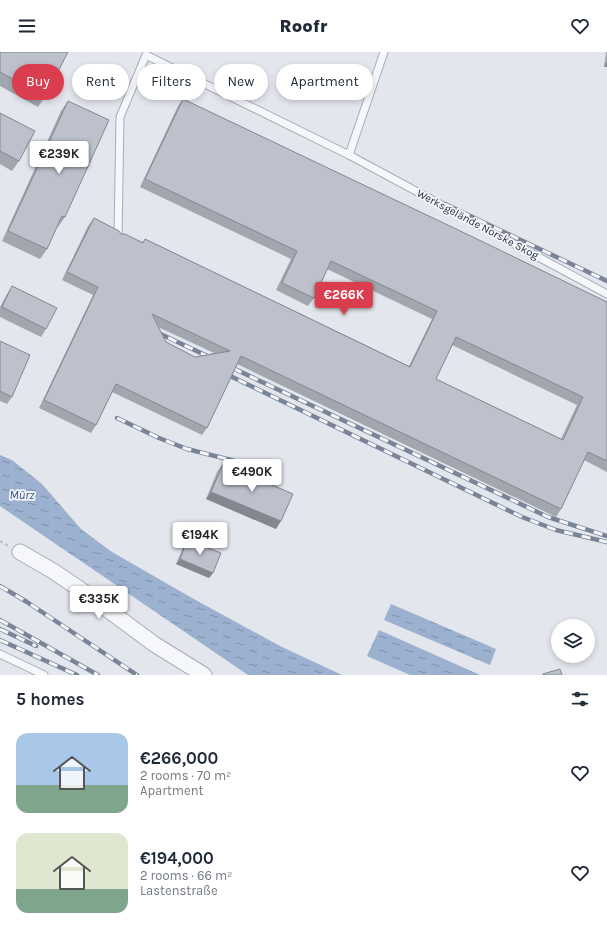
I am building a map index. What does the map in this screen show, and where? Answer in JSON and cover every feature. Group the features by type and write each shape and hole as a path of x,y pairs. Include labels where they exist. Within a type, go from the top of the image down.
{"street":[{"path":"20,552 53,571 84,592 189,671 204,675"}],"lane":[{"path":"349,155 384,52"},
{"name":"Werksgelände Norske Skog","path":"118,237 120,117 146,55 349,155 607,294"},
{"path":"0,654 44,675"}],"water":[{"name":"Mürz","path":"0,455 12,460 42,484 81,529 112,552 280,646 342,675 248,675 0,506"},
{"path":"391,604 496,649 490,665 384,620"},
{"path":"379,630 480,675 410,675 367,656"}],"building":[{"path":"0,52 68,52 62,64 12,64 12,79 0,72"},
{"path":"183,100 607,302 607,461 588,452 561,509 241,356 207,428 116,384 96,425 44,400 98,287 67,272 94,218 119,231 121,234 125,234 143,243 145,239 410,367 437,311 331,261 314,298 282,283 297,251 145,179","holes":["152,314 230,351 195,357 166,342","456,337 583,397 563,440 436,379"]},
{"path":"68,101 109,120 65,217 62,216 47,249 8,231"},
{"path":"0,113 35,131 19,161 0,151"},
{"path":"12,286 57,308 46,329 2,307"},
{"path":"0,341 30,355 12,397 0,391"},
{"path":"223,464 293,494 281,521 211,492"},
{"path":"187,540 221,553 213,573 180,559"},
{"path":"560,669 562,675 543,675 543,674"}],"railway":[{"path":"445,204 607,281"},
{"path":"152,330 548,517 607,536"},
{"path":"222,372 522,517 556,530 607,542"},
{"path":"117,418 159,438 187,449 275,471"},
{"path":"0,586 27,602 137,675"},
{"path":"0,620 98,675"},
{"path":"0,629 36,646"},
{"path":"0,640 77,675"}]}
